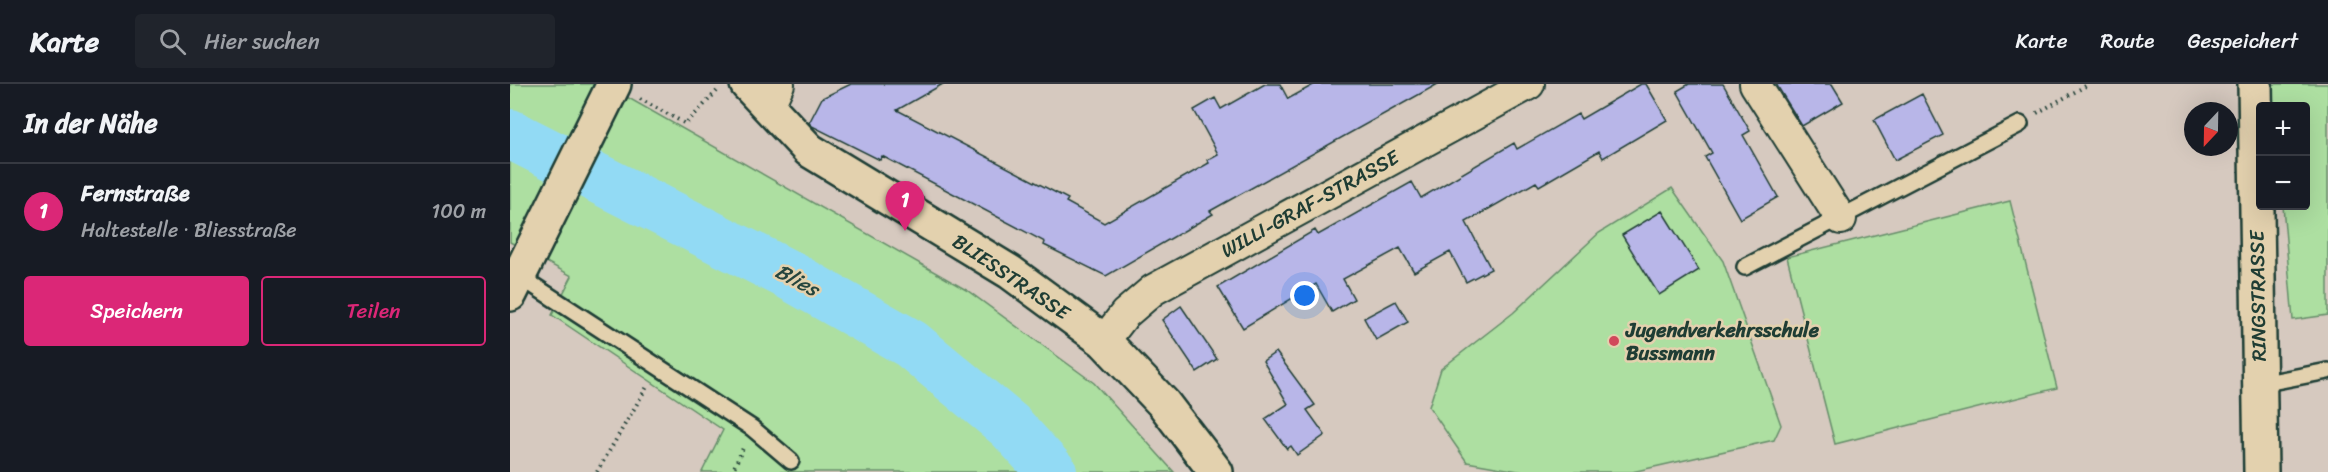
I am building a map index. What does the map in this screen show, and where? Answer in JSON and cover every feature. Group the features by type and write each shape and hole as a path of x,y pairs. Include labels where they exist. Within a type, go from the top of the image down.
{"main road":[{"name":"BLIESSTRASSE","path":"747,84 773,96 809,150 1010,272 1104,341 1164,404 1216,472"},
{"name":"RINGSTRASSE","path":"2255,84 2261,472"},
{"path":"520,274 617,95"}],"street":[{"name":"WILLI-GRAF-STRASSE","path":"1104,341 1125,314 1153,290 1529,84"},
{"path":"1755,84 1840,219"}],"lane":[{"path":"1745,267 2020,124"},
{"path":"520,274 752,429 791,461"},
{"path":"2260,384 2328,372"}],"path":[{"path":"617,95 686,124 724,84"},
{"path":"2020,124 2089,84"},
{"path":"597,472 659,367"}],"green space":[{"path":"510,84 604,84 968,291 1094,383 1174,472 702,472 723,430 552,315 572,276 510,242"},
{"path":"2272,84 2328,84 2328,315 2293,320 2283,210 2310,210 2310,102 2274,102"},
{"name":"Jugendverkehrsschule Bussmann","path":"1672,188 1723,261 1781,425 1774,440 1632,472 1524,472 1467,462 1429,407 1441,369 1513,313 1599,233"},
{"path":"2010,201 2057,388 1835,444 1787,257"}],"building":[{"path":"851,84 943,84 897,110 1068,199 1066,202 1104,223 1209,163 1207,160 1218,154 1194,110 1215,98 1221,109 1265,84 1280,84 1288,99 1315,84 1438,84 1210,211 1213,214 1106,276 1044,245 1045,242 882,156 880,160 809,123 822,98"},
{"path":"1641,84 1646,84 1667,120 1603,158 1599,151 1539,186 1536,182 1466,222 1491,269 1466,282 1450,252 1414,272 1400,248 1343,279 1354,299 1332,312 1316,284 1243,328 1218,287 1315,230 1318,235 1412,182 1421,198 1514,143 1517,149 1578,114 1581,119"},
{"path":"1689,84 1723,84 1750,131 1743,135 1778,197 1740,219 1705,157 1712,153 1677,91"},
{"path":"1776,84 1832,84 1843,102 1802,126"},
{"path":"1922,94 1943,135 1895,160 1874,120"},
{"path":"1662,211 1699,270 1659,295 1622,235"},
{"path":"1396,301 1408,322 1376,340 1364,318"},
{"path":"1181,306 1217,359 1197,372 1162,320"},
{"path":"1276,352 1315,405 1307,410 1325,435 1297,455 1291,446 1287,449 1265,419 1288,404 1263,361"}],"waterway":[{"name":"Blies","path":"510,134 789,275 911,344 1010,426 1052,472"}],"place":[{"name":"Fernstraße","path":"905,231"},
{"name":"Jugendverkehrsschule Bussmann","path":"1614,341"}]}
